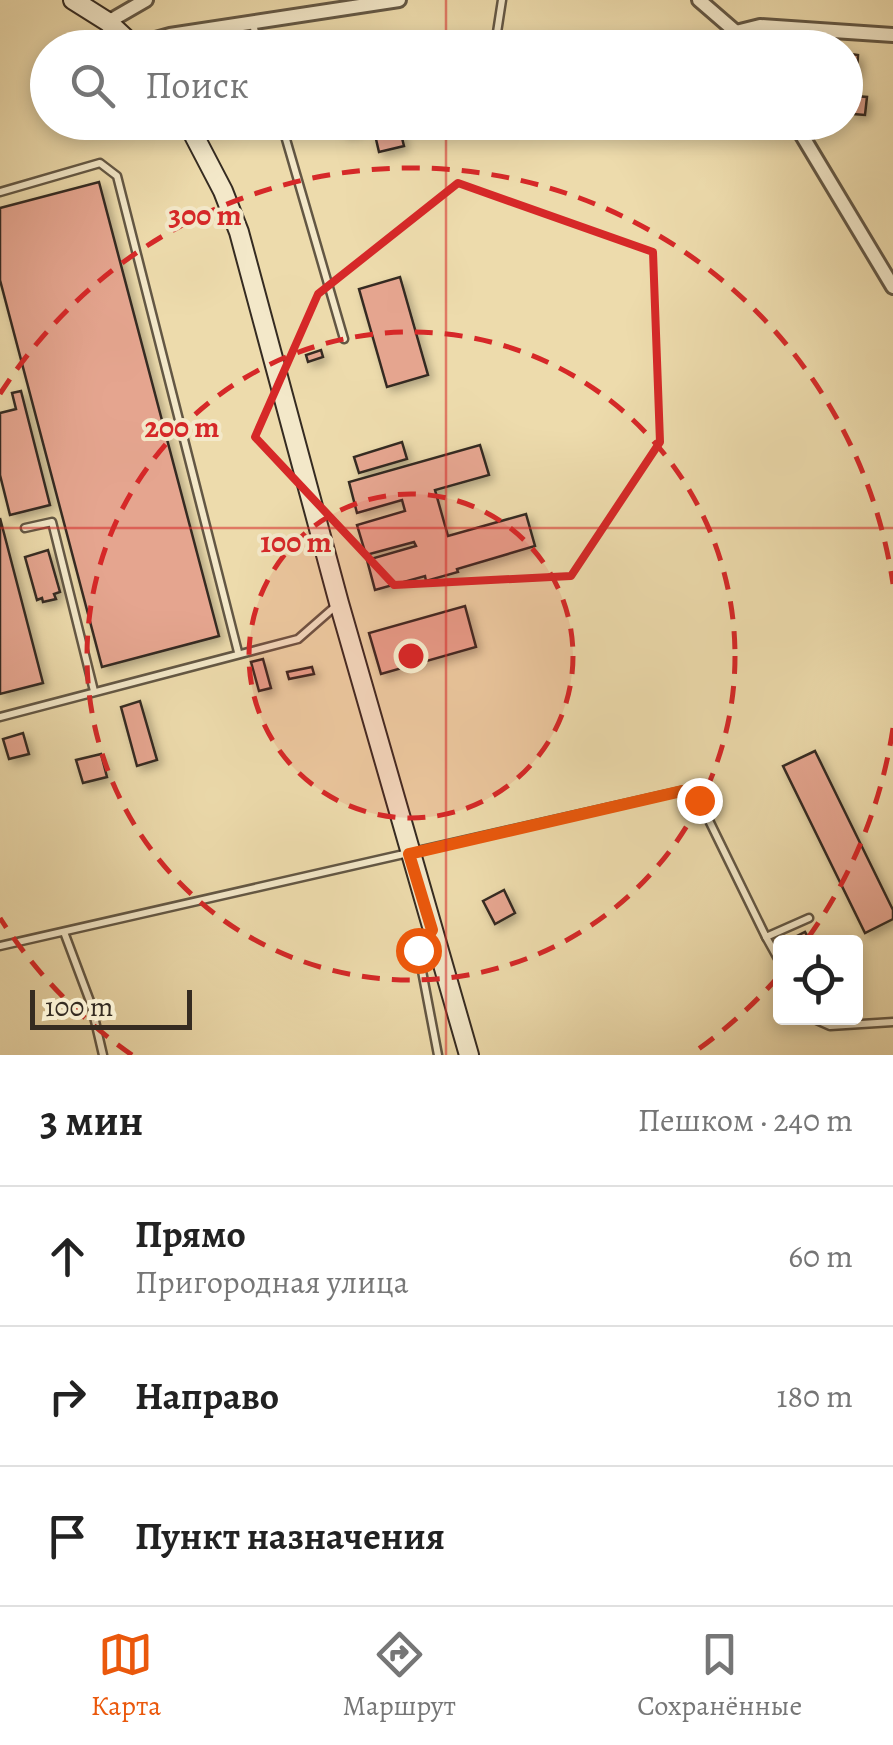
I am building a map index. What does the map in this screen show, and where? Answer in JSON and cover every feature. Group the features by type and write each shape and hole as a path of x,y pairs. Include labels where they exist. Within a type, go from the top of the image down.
{"street":[{"path":"73,0 117,30"},
{"path":"108,22 146,0"},
{"path":"204,30 399,0"},
{"path":"699,0 734,30"},
{"path":"744,30 760,26 813,30"},
{"path":"863,34 893,36"},
{"path":"197,140 239,232 409,854 469,1055"},
{"path":"805,140 893,286"}],"lane":[{"path":"497,30 502,0"},
{"path":"252,23 254,30"},
{"path":"286,140 344,339"},
{"path":"0,192 100,163 117,176 238,652"},
{"path":"25,528 52,522 94,691"},
{"path":"0,717 298,639 339,603"},
{"path":"0,946 682,791 699,800 773,950"},
{"path":"766,937 809,918"},
{"path":"432,930 418,950 438,1055"},
{"path":"64,932 91,1004 103,1055"},
{"path":"863,1024 893,1022"}],"highlighted area":[{"path":"458,183 653,252 660,442 571,576 394,585 255,437 318,294"}],"building":[{"path":"376,140 402,140 404,146 379,152"},
{"path":"99,182 219,636 102,667 0,280 0,208"},
{"path":"400,277 428,375 387,387 359,289"},
{"path":"321,350 323,357 308,362 306,355"},
{"path":"21,391 50,505 10,515 0,475 0,413 16,409 12,393"},
{"path":"402,442 407,459 359,473 354,457"},
{"path":"480,445 489,475 435,490 448,536 526,514 535,546 426,581 425,576 375,590 367,560 416,546 414,542 366,555 357,525 405,511 402,500 357,513 349,482"},
{"path":"0,518 43,683 0,694"},
{"path":"48,550 60,592 54,594 56,599 43,602 42,598 37,600 25,557"},
{"path":"465,606 476,647 381,674 369,633"},
{"path":"263,659 271,688 259,691 251,662"},
{"path":"312,667 314,674 289,679 287,672"},
{"path":"140,701 157,760 137,766 121,707"},
{"path":"23,733 29,754 9,759 3,739"},
{"path":"815,751 893,910 893,919 865,933 783,766"},
{"path":"101,754 107,777 83,783 76,760"},
{"path":"504,890 515,913 495,924 483,901"}],"route":[{"path":"418,950 432,930 409,854 682,791 699,800"}]}
